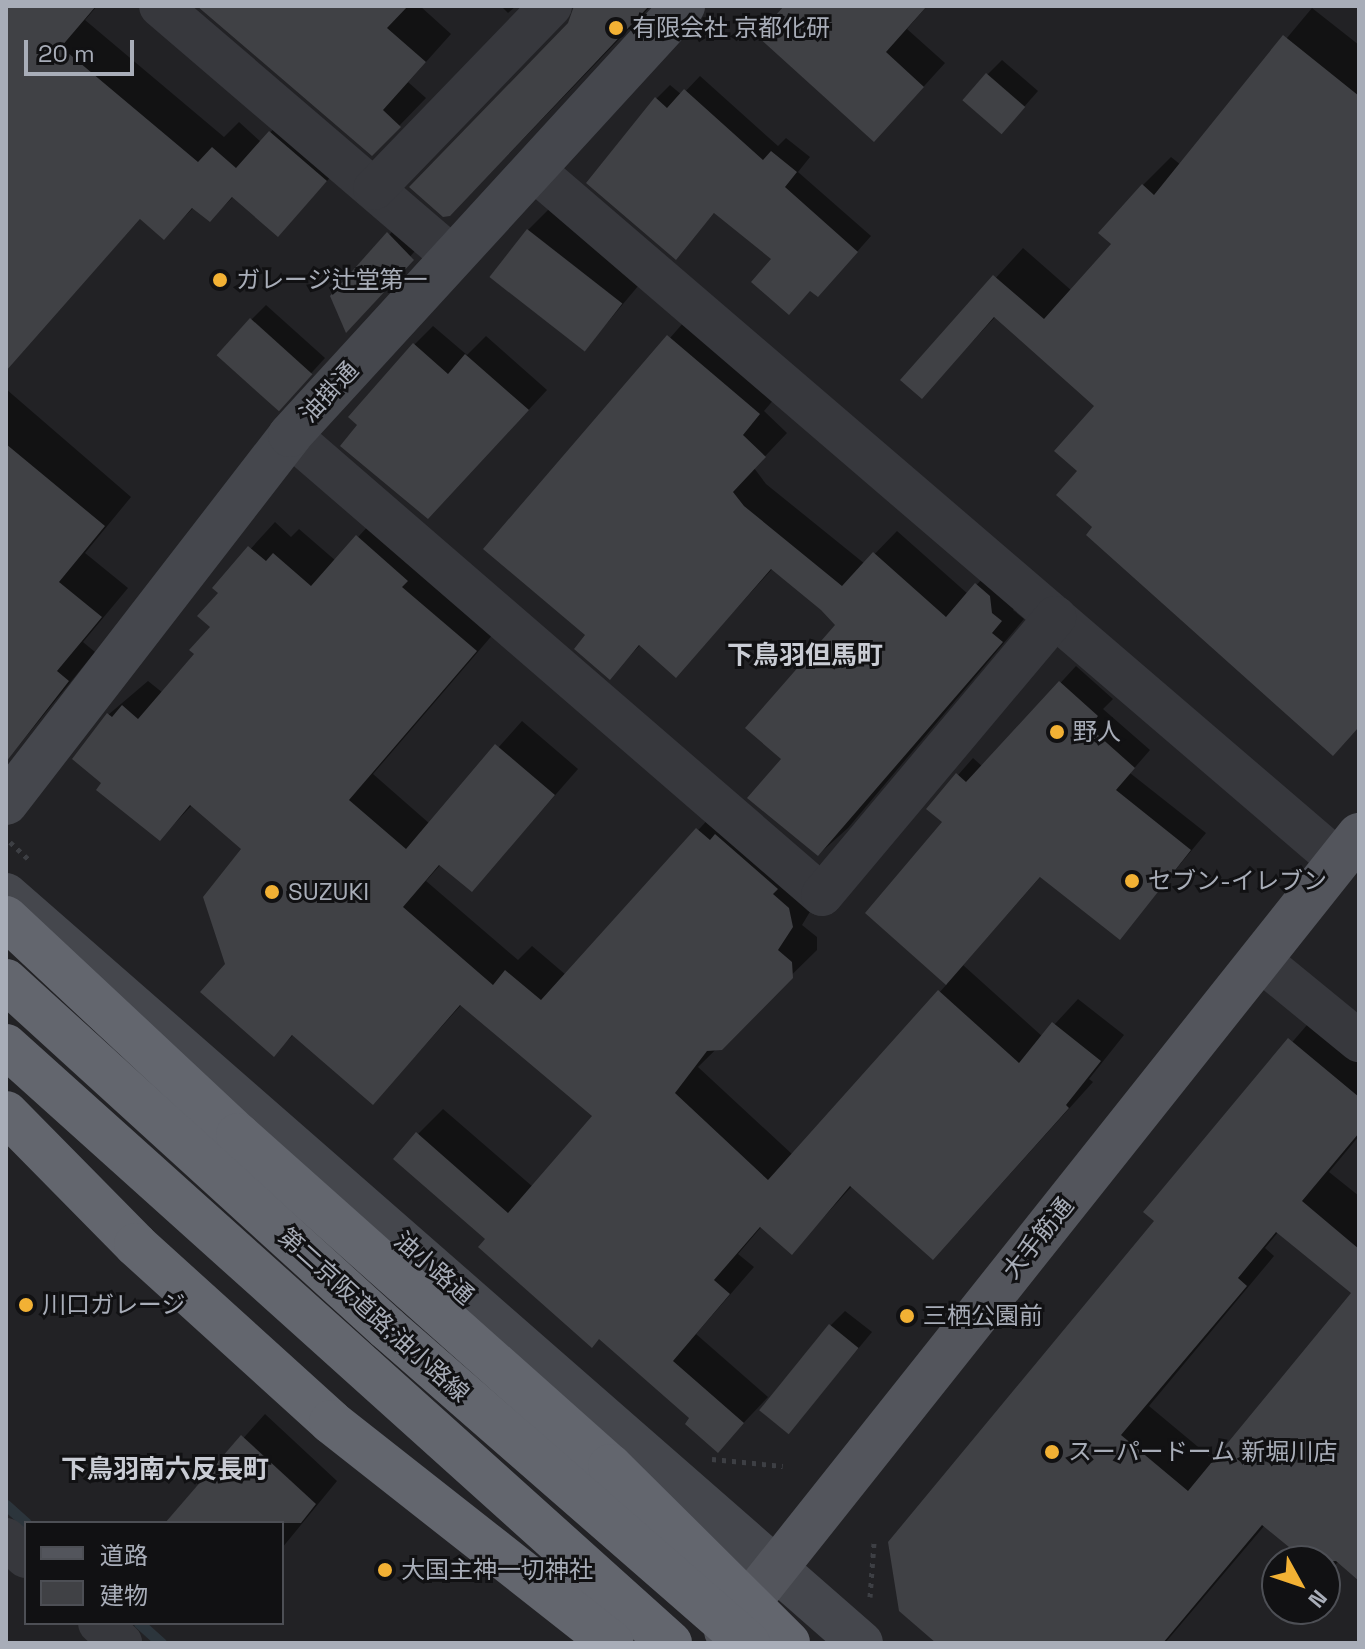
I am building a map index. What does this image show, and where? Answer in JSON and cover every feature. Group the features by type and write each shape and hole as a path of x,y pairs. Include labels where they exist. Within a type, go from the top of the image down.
{"highway":[{"path":"6,918 238,1135 610,1466 788,1643"},
{"name":"第二京阪道路;油小路線","path":"6,981 387,1328 748,1643"},
{"name":"第二京阪道路;油小路線","path":"6,1046 670,1643"},
{"path":"6,1113 136,1245 331,1422 612,1643"}],"main road":[{"name":"大手筋通","path":"717,1643 1349,847"}],"street":[{"path":"160,6 453,257"},
{"path":"374,189 551,6"},
{"name":"油掛通","path":"6,803 290,435 683,6"},
{"path":"534,170 1055,617 1349,847"},
{"path":"290,435 822,895 1055,617"},
{"name":"油小路通","path":"6,895 777,1566 866,1623"},
{"path":"1260,960 1359,1041"},
{"path":"6,1123 202,1290 591,1643"},
{"path":"6,1539 24,1555"},
{"path":"101,1625 121,1643"}],"path":[{"path":"866,1623 869,1563 874,1543"}],"shaded area":[{"path":"6,6 1359,6 1359,1643 6,1643"}],"building":[{"path":"6,6 96,6 61,47 198,162 212,147 236,168 269,131 327,181 278,237 232,197 210,222 192,208 164,240 140,219 6,371"},
{"path":"197,6 408,6 387,28 426,62 383,110 401,127 372,156"},
{"path":"574,6 649,6 450,216 443,217 409,187 568,23"},
{"path":"784,6 927,6 886,52 924,87 874,142 757,36"},
{"path":"1283,35 1359,96 1359,727 1333,756 1086,535 1092,527 1056,495 1077,471 1054,451 1094,406 994,317 922,399 900,380 993,275 1044,319 1111,244 1098,233 1142,184 1154,195"},
{"path":"986,73 1025,107 1002,134 962,100"},
{"path":"684,89 763,160 771,151 797,172 785,187 858,252 818,297 810,291 789,315 751,282 771,259 714,213 676,260 586,183 655,97 667,108"},
{"path":"527,229 622,303 585,352 489,277"},
{"path":"387,232 414,260 346,333 330,296"},
{"path":"250,318 312,374 279,411 217,355"},
{"path":"667,335 760,414 743,435 766,457 733,492 744,506 842,586 873,552 946,617 975,583 990,596 992,613 1002,621 992,633 1003,642 818,856 747,798 781,759 745,728 835,625 821,610 771,569 676,678 639,645 610,680 574,649 585,635 483,549"},
{"path":"413,343 448,374 465,354 529,410 428,519 340,446 357,425 348,417"},
{"path":"6,444 105,526 59,582 102,617 57,671 69,681 6,762"},
{"path":"356,535 408,581 402,587 477,651 349,800 406,849 495,744 555,795 472,892 439,865 403,907 493,985 505,970 541,1000 696,828 710,840 715,834 778,889 773,894 789,908 793,927 778,950 792,962 793,978 722,1050 707,1051 675,1093 768,1180 938,990 1019,1063 1052,1022 1101,1061 1066,1105 1069,1108 933,1260 850,1186 792,1255 760,1227 714,1280 730,1294 673,1361 744,1423 718,1453 685,1424 689,1418 599,1339 592,1348 478,1247 485,1239 393,1159 416,1132 508,1213 592,1116 460,1005 373,1105 292,1035 274,1057 200,992 225,964 203,897 241,849 190,805 160,841 96,790 101,783 72,759 107,713 112,717 122,705 138,719 194,654 189,650 210,627 197,616 218,593 212,588 248,546 266,561 273,553 311,586"},
{"path":"1059,681 1098,716 1089,727 1135,768 1116,790 1191,850 1120,940 1040,877 946,985 865,913 942,822 926,809 956,773 966,782"},
{"path":"1288,1038 1359,1097 1359,1133 1302,1201 1359,1249 1359,1581 1341,1565 1341,1545 1286,1545 1262,1525 1163,1643 936,1643 899,1611 888,1542 1154,1221 1143,1212","holes":["1276,1232 1351,1293 1188,1491 1121,1435 1247,1286 1238,1278"]},
{"path":"829,1324 859,1348 789,1434 759,1410"},
{"path":"241,1435 316,1504 301,1523 167,1521"}],"waterway":[{"path":"6,1505 24,1521"},
{"path":"141,1625 161,1643"}],"place":[{"name":"有限会社 京都化研","path":"616,28"},
{"name":"ガレージ辻堂第一","path":"220,280"},
{"name":"野人","path":"1057,732"},
{"name":"セブン-イレブン","path":"1132,881"},
{"name":"SUZUKI","path":"272,892"},
{"name":"川口ガレージ","path":"26,1305"},
{"name":"三栖公園前","path":"907,1316"},
{"name":"スーパードーム 新堀川店","path":"1052,1452"},
{"name":"大国主神一切神社","path":"385,1570"}],"district":[{"name":"下鳥羽但馬町","path":"805,656"},
{"name":"下鳥羽南六反長町","path":"165,1470"}]}
